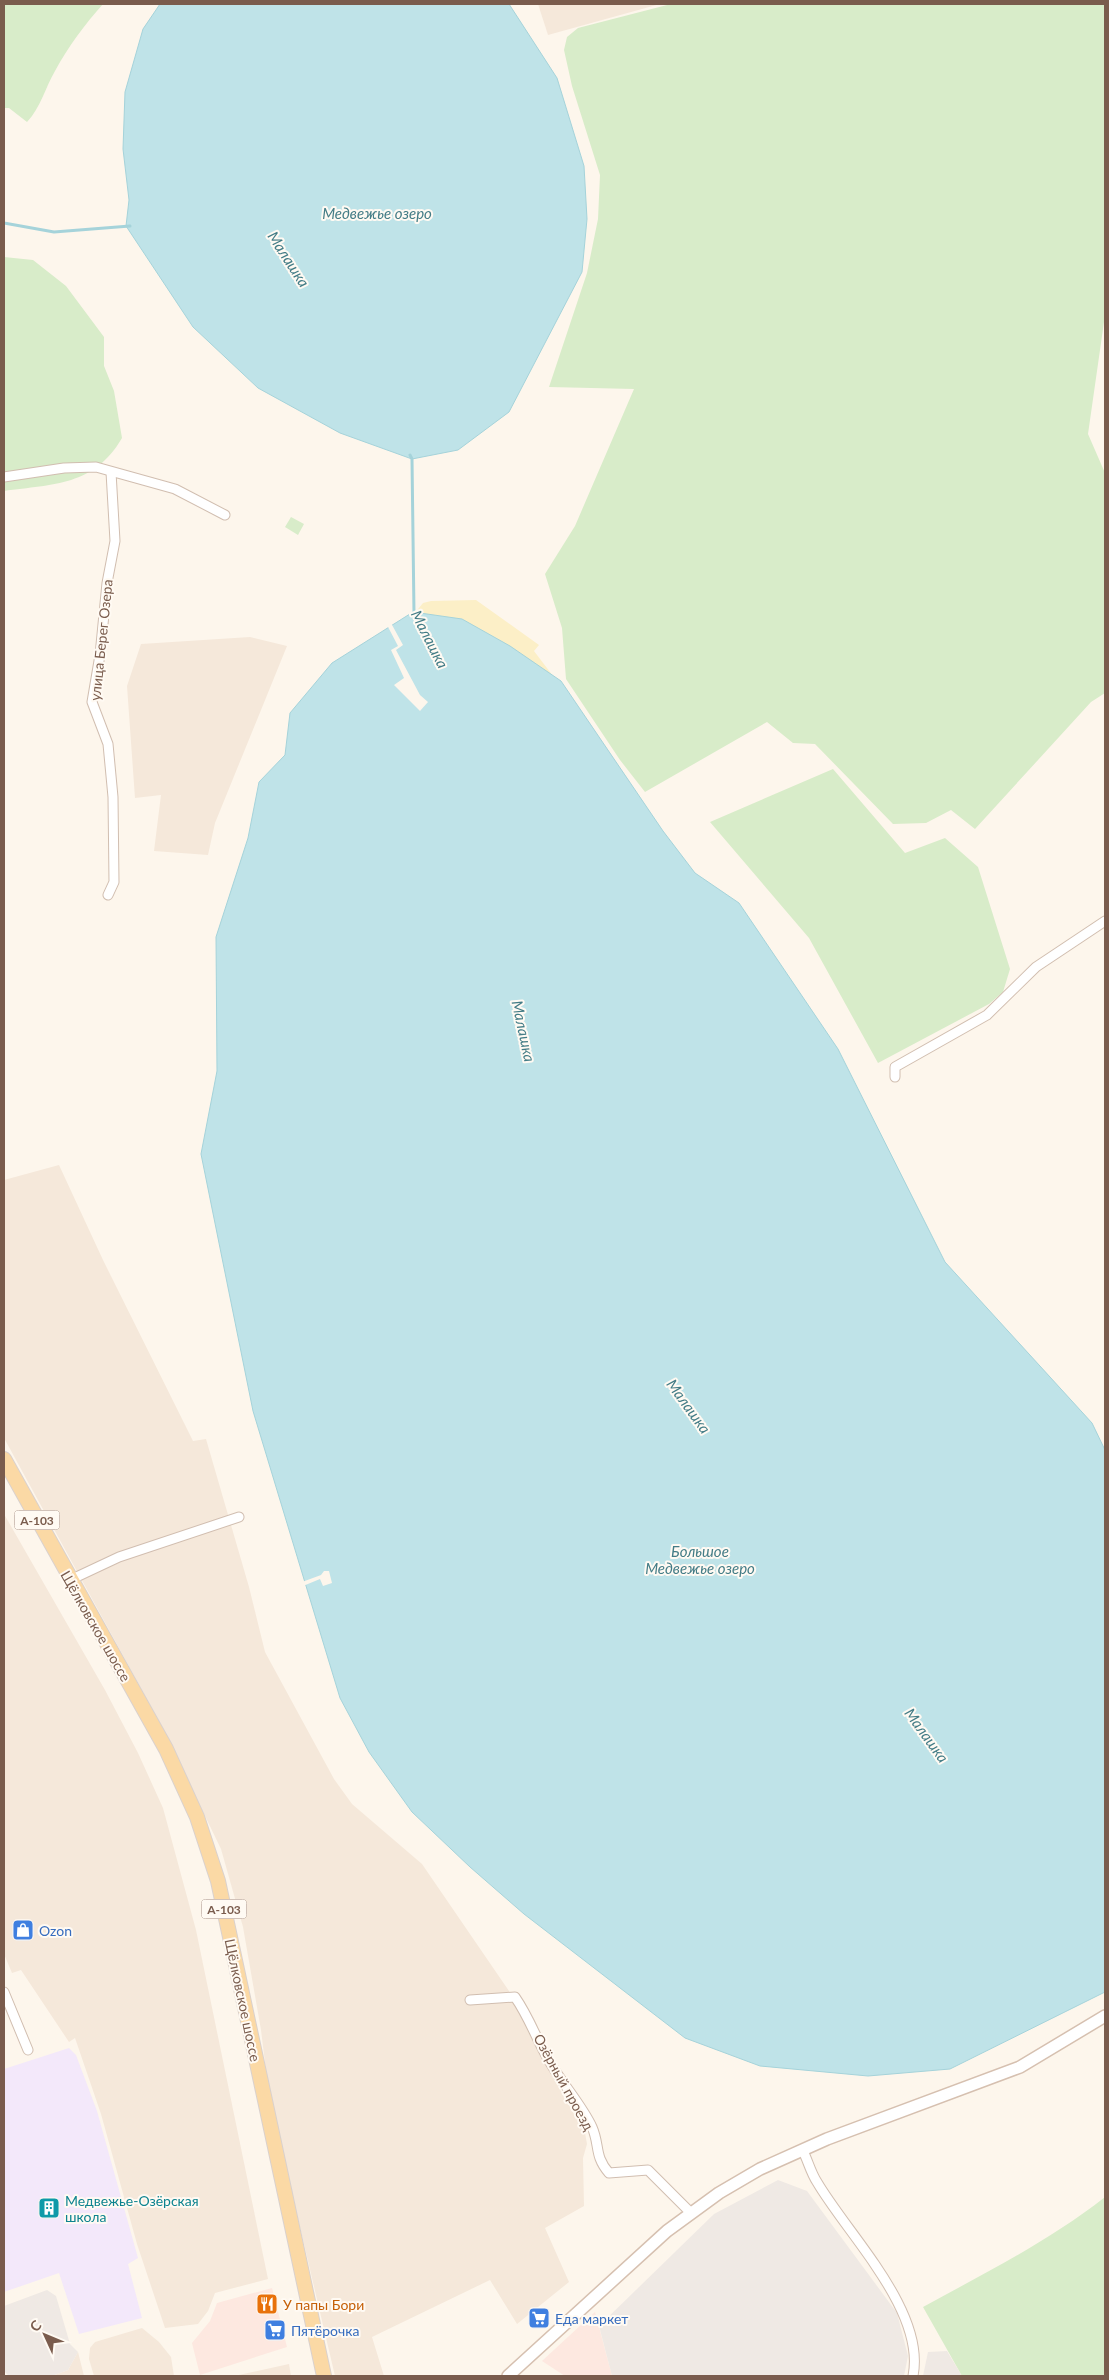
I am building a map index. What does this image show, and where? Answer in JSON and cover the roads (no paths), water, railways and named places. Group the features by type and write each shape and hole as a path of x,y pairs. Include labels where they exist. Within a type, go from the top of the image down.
{"main road":[{"name":"Щёлковское шоссе","path":"4,1459 166,1749 196,1817 218,1881 324,2376"},
{"path":"508,2376 666,2231 690,2212 760,2169 827,2139 1020,2067 1105,2016"}],"street":[{"path":"4,477 64,468 96,467 175,489 225,515"},
{"name":"улица Берег Озера","path":"108,895 114,882 113,797 108,744 92,702 100,655 107,583 115,541 110,472"},
{"path":"895,1077 895,1067 988,1015 1036,966 1105,921"},
{"path":"70,1580 119,1557 239,1517"},
{"path":"4,1992 28,2050"},
{"name":"Озёрный проезд","path":"470,2000 515,1997 527,2014 547,2058 592,2128 597,2154 604,2168 609,2174 648,2170 690,2212"},
{"path":"803,2151 817,2182 888,2283 911,2333 913,2376"}],"water":[{"name":"Медвежье озеро","path":"160,4 509,4 557,78 584,166 587,219 582,272 509,412 458,450 412,459 340,433 258,388 193,327 126,226 129,200 123,149 125,92 143,29"},
{"name":"Большое Медвежье озеро","path":"413,612 462,619 510,646 561,681 663,831 695,873 739,903 838,1049 945,1262 1092,1423 1105,1450 1105,1992 950,2069 868,2076 760,2066 685,2038 524,1914 470,1867 412,1812 369,1752 340,1698 253,1411 201,1154 217,1071 216,937 248,838 259,782 285,755 290,713 332,663"}],"waterway":[{"name":"Малашка","path":"4,223 54,232 130,226"},
{"name":"Малашка","path":"410,455 412,459 414,613"}],"place":[{"name":"Ozon","path":"23,1930"},
{"name":"Медвежье-Озёрская школа","path":"49,2208"},
{"name":"У папы Бори","path":"267,2304"},
{"name":"Еда маркет","path":"539,2318"},
{"name":"Пятёрочка","path":"275,2330"}]}
